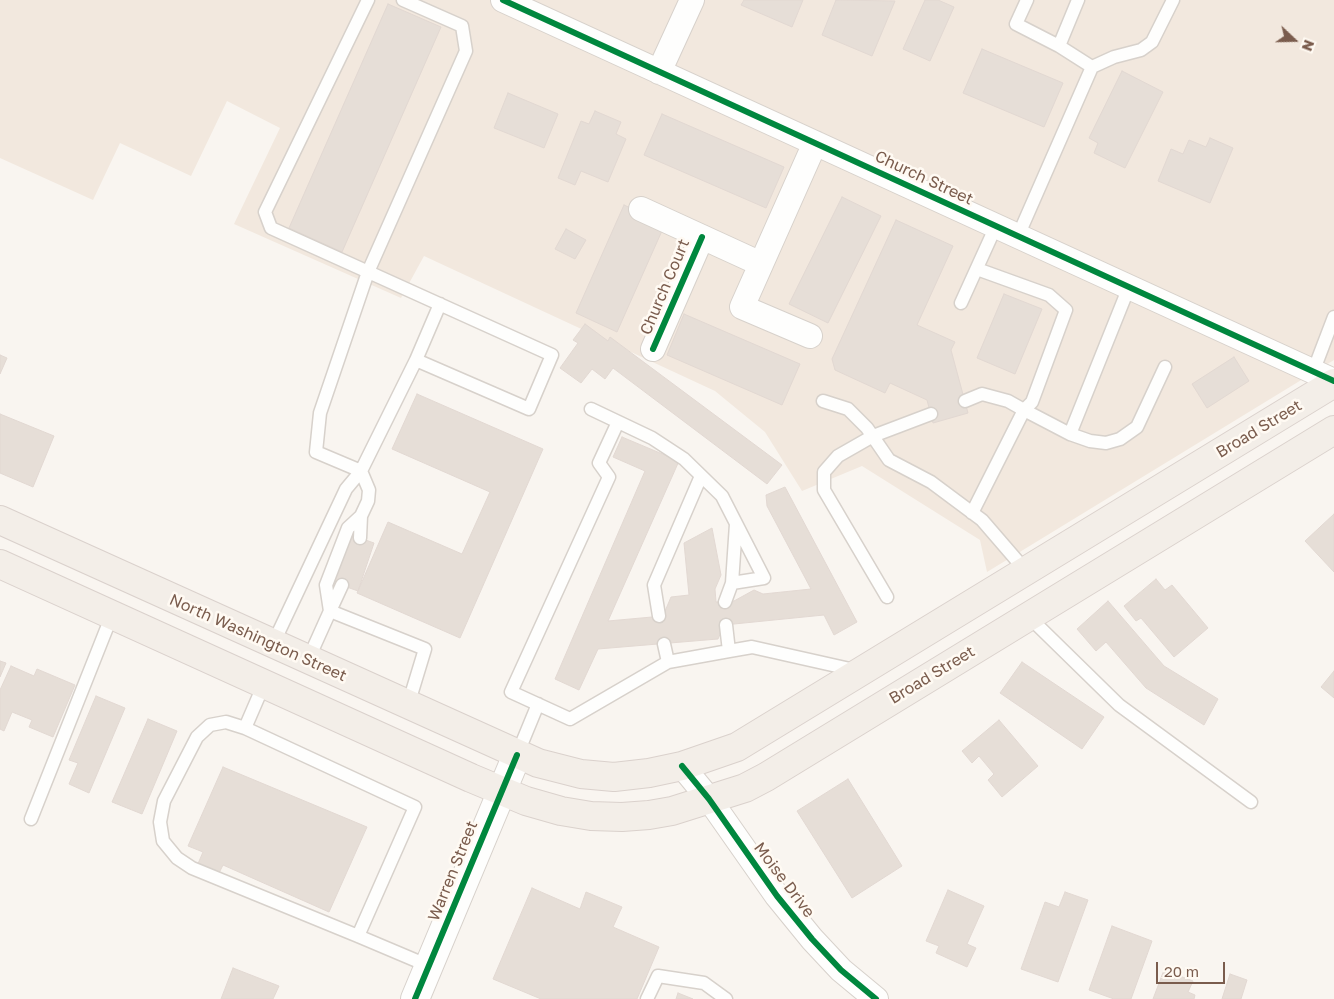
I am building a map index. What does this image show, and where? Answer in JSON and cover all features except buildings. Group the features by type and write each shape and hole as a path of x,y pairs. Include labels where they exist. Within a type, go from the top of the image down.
{"main road":[{"name":"Broad Street","path":"517,755 538,763 581,774 614,777 650,773 682,766 737,747 1026,571 1327,379"},
{"name":"Broad Street","path":"501,791 552,808 591,816 622,817 672,811 745,788 766,777 1334,430"},
{"name":"North Washington Street","path":"0,520 517,755"},
{"path":"0,565 501,791"}],"street":[{"name":"Church Street","path":"503,0 1327,379"},
{"path":"659,72 692,0"},
{"path":"810,336 742,307 815,144"},
{"name":"Church Court","path":"641,209 761,264"},
{"name":"Church Court","path":"653,349 702,236"},
{"name":"Warren Street","path":"421,997 429,966 517,755"},
{"name":"Moise Drive","path":"682,766 709,799 776,896 841,970 876,999"}],"lane":[{"path":"368,0 265,212 271,228 552,355 530,409 416,360"},
{"path":"360,538 362,516 368,501 369,490 361,471 316,452 320,413 368,272 466,51 462,26 402,0"},
{"path":"1027,0 1016,24 1059,46 1092,67"},
{"path":"1059,46 1078,0"},
{"path":"1018,236 1092,67 1114,56 1141,50 1152,42 1173,0"},
{"path":"961,303 996,226"},
{"path":"972,513 1024,410 1032,402 1066,310 1048,295 977,269"},
{"path":"1070,434 1130,287"},
{"path":"273,644 346,489 361,471 416,360 440,304"},
{"path":"1327,379 1334,317"},
{"path":"965,401 982,394 1008,401 1070,434 1090,441 1106,443 1120,439 1137,427 1165,367"},
{"path":"823,400 848,410 873,436 889,460 932,482 982,520 1026,571"},
{"path":"592,410 652,438 684,459 722,496 764,578 732,583"},
{"path":"888,598 824,490 824,472 838,456 873,436 931,414"},
{"path":"618,422 599,463 609,477 511,692 570,719 668,662 752,647 862,671"},
{"path":"659,616 654,585 701,476"},
{"path":"330,611 326,585 348,528 362,516"},
{"path":"725,602 732,583 736,522"},
{"path":"308,660 342,585"},
{"path":"330,611 425,649 408,705"},
{"path":"31,819 112,615"},
{"path":"1028,616 1119,705 1251,802"},
{"path":"726,625 729,651"},
{"path":"664,644 668,662"},
{"path":"245,728 264,684"},
{"path":"517,755 538,704"},
{"path":"358,936 415,807 245,728 226,722 210,725 197,737 164,801 160,822 163,842 177,858 192,868 429,966"},
{"path":"651,998 658,976 704,983 726,999"}],"shaded area":[{"path":"0,0 1334,0 1334,360 987,572 980,540 862,466 802,491 765,432 715,391 424,256 401,298 234,224 280,128 227,101 191,176 120,143 93,200 0,158"}],"cycle path":[{"path":"503,0 1334,381"},
{"path":"653,349 702,237"},
{"path":"415,999 517,755"},
{"path":"682,766 709,799 777,896 812,939 841,970 876,999"}]}
